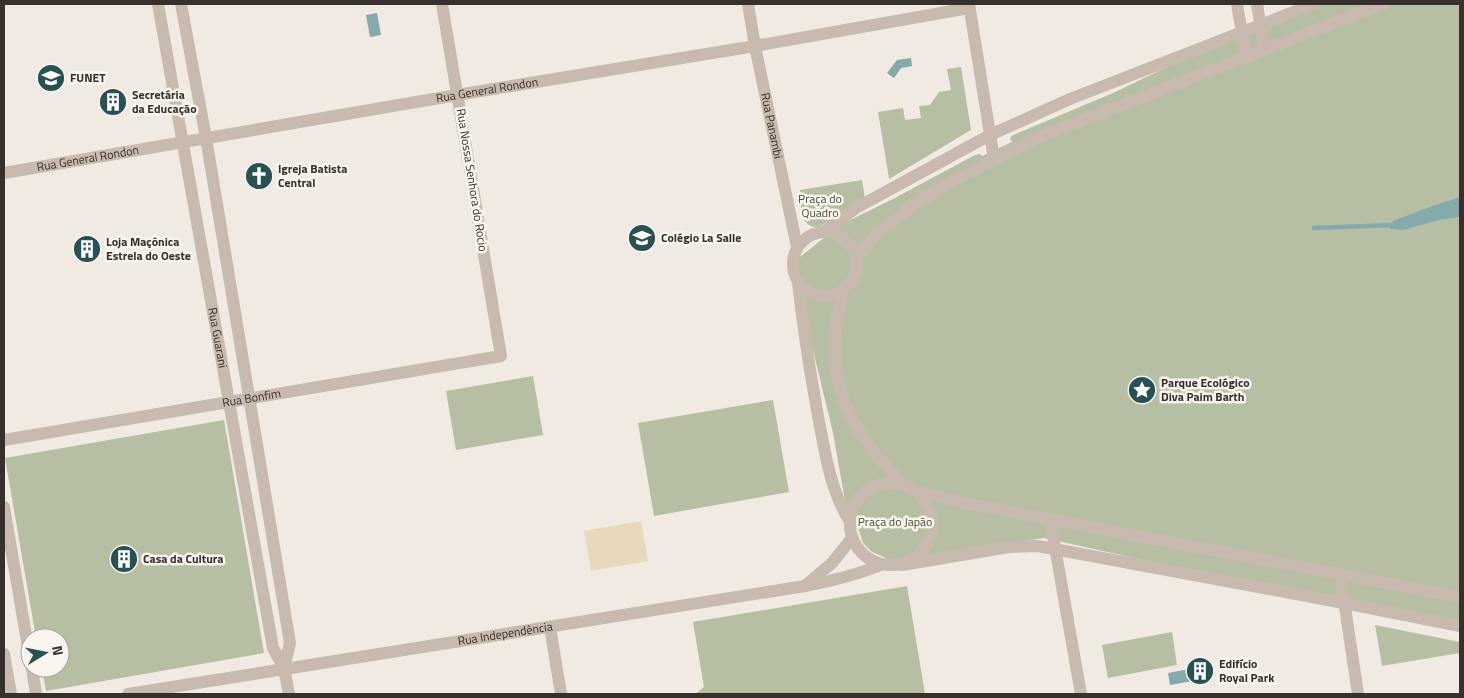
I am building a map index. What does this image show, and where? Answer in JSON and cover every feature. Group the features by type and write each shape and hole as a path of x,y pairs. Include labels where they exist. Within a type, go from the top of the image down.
{"street":[{"name":"Rua Guarani","path":"158,4 273,648 284,668 289,694"},
{"name":"Rua Guarani","path":"181,4 206,138 290,643 284,668"},
{"name":"Rua Nossa Senhora do Rocio","path":"442,4 501,356"},
{"name":"Rua Panambi","path":"748,4 797,247"},
{"path":"1237,4 1246,57"},
{"path":"1257,4 1264,50"},
{"path":"825,231 856,208 990,135 1070,99 1314,4"},
{"path":"856,258 886,226 919,202 958,178 1037,138 1383,4"},
{"name":"Rua General Rondon","path":"4,173 755,46 969,6"},
{"path":"969,6 994,159"},
{"path":"798,283 814,295 824,297 843,291 853,280 857,265 854,249 842,236 825,231 814,233 804,238 797,247 792,263 792,270 798,283 806,345 826,461 842,510 850,522"},
{"path":"843,291 837,314 834,338 836,375 846,404 864,438 901,483"},
{"name":"Rua Bonfim","path":"4,440 501,356"},
{"path":"1460,597 964,503 916,491 901,483 891,482 876,485 865,492 856,503 850,522 852,538 859,550 865,556 881,565 902,565 1009,547 1038,546 1344,602 1460,626"},
{"path":"902,565 915,558 928,545 931,538 933,523 928,504 916,491"},
{"path":"4,507 25,628"},
{"path":"1050,519 1081,694"},
{"path":"805,586 832,563 852,538"},
{"name":"Rua Independência","path":"128,694 805,586 835,580 881,565"},
{"path":"1340,574 1358,694"},
{"path":"550,627 561,694"},
{"path":"4,654 11,694"},
{"path":"34,678 36,694"}],"green space":[{"name":"Parque Ecológico Diva Paim Barth","path":"1298,4 1460,4 1460,630 1044,538 889,563 886,558 872,552 863,543 850,505 847,512 833,433 792,263 842,224 975,155 980,154 982,156 1012,142 1010,138 1013,135 1113,93"},
{"path":"961,67 971,130 889,179 878,112 903,108 905,120 921,118 919,106 930,105 939,92 951,90 947,69"},
{"name":"Praça do Quadro","path":"862,180 865,199 819,227 812,227 804,220 800,190"},
{"path":"533,376 543,435 456,450 446,391"},
{"path":"773,400 789,492 654,516 638,423"},
{"path":"224,420 264,653 46,691 44,678 70,678 70,628 34,628 5,458"},
{"path":"907,586 925,694 695,694 704,687 693,622"},
{"path":"1375,625 1460,642 1460,653 1382,666"},
{"path":"1172,632 1177,665 1108,678 1102,645"}],"sand":[{"path":"641,521 648,561 591,571 584,531"}],"water":[{"path":"377,13 381,35 370,37 366,15"},
{"path":"911,58 912,66 901,68 894,78 887,73 897,60"},
{"path":"1460,197 1460,217 1439,220 1403,230 1390,229 1393,221"},
{"path":"1195,668 1198,680 1170,685 1168,673"}],"waterway":[{"path":"1314,228 1395,225"}],"place":[{"name":"FUNET","path":"51,78"},
{"name":"Secretária da Educação","path":"113,102"},
{"name":"Igreja Batista Central","path":"259,176"},
{"name":"Colégio La Salle","path":"642,238"},
{"name":"Loja Maçônica Estrela do Oeste","path":"87,249"},
{"name":"Parque Ecológico Diva Paim Barth","path":"1142,390"},
{"name":"Casa da Cultura","path":"124,559"},
{"name":"Edifício Royal Park","path":"1200,671"}],"park label":[{"name":"Praça do Japão","path":"895,522"}]}
